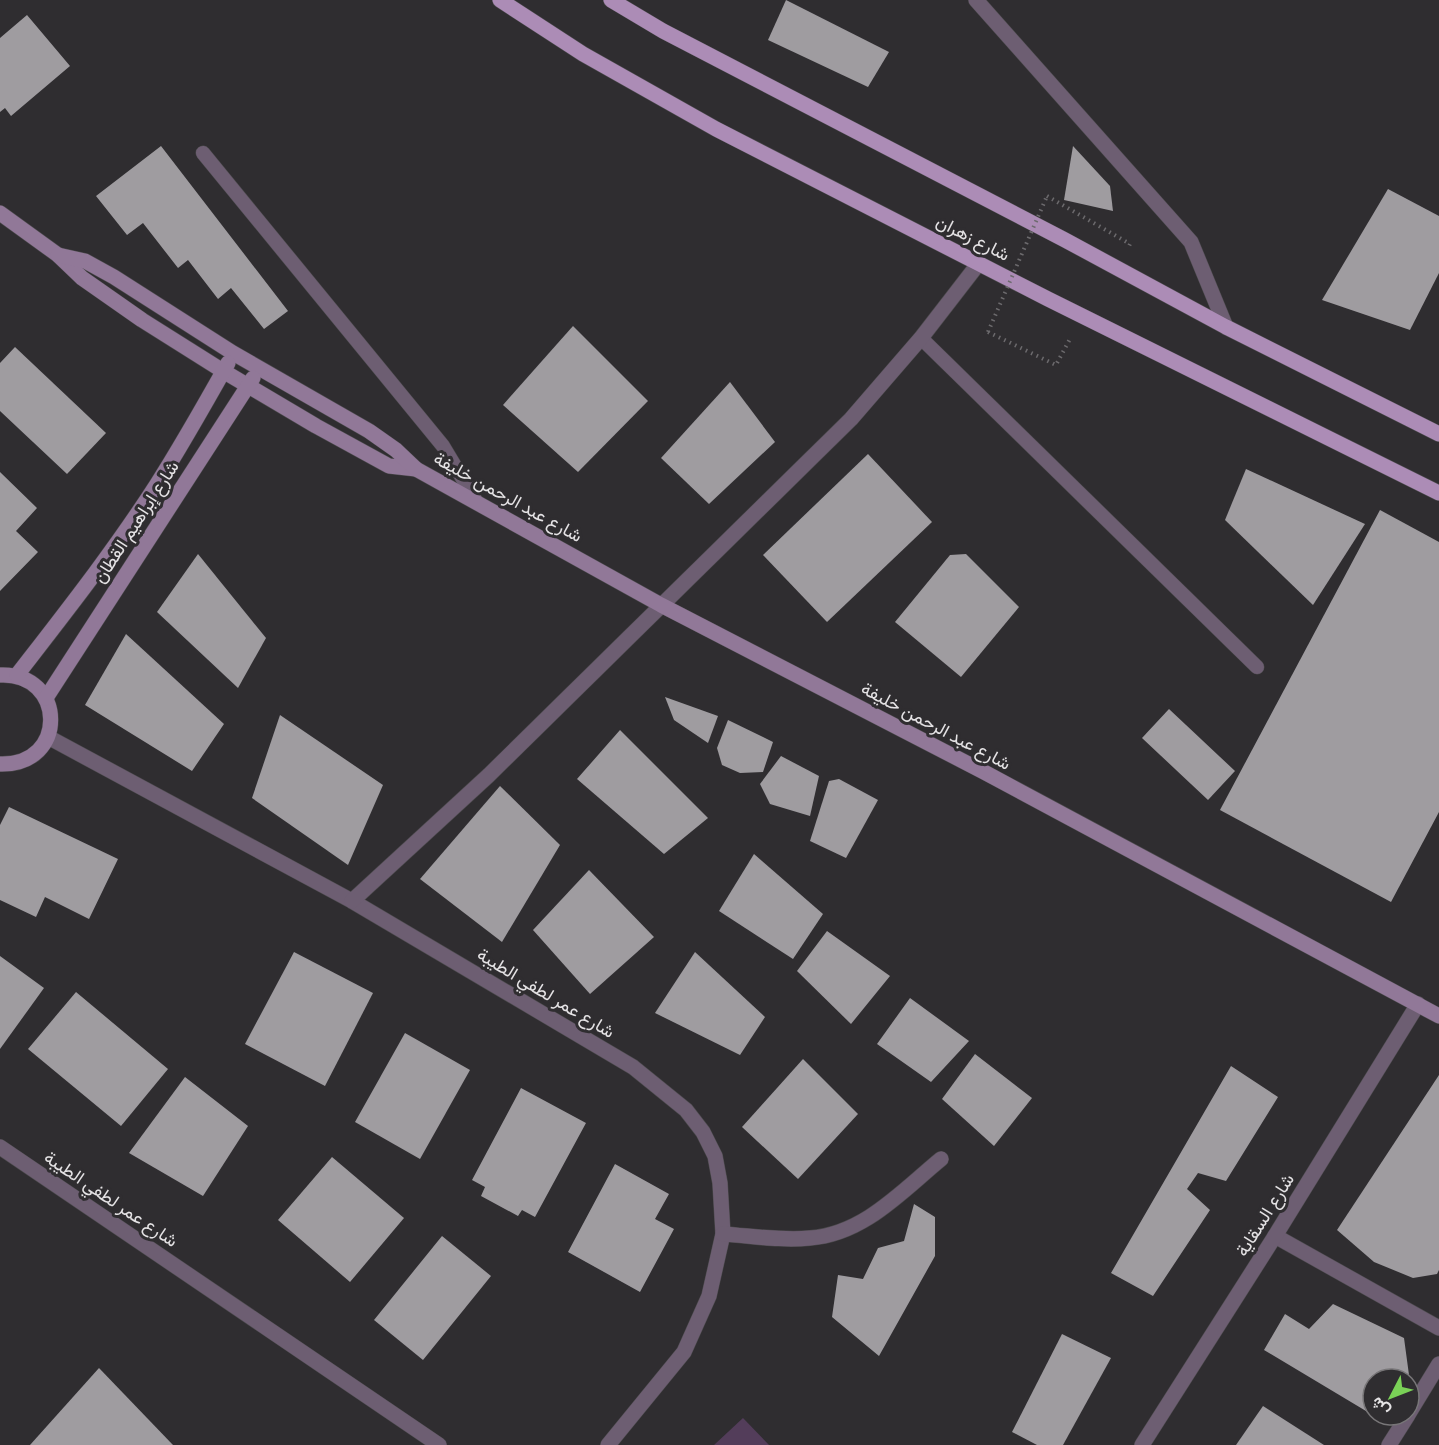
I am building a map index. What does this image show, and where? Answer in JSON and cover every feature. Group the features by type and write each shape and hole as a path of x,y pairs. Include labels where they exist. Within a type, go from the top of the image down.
{"main road":[{"name":"شارع زهران","path":"500,0 583,54 716,129 1083,316 1439,493"},
{"path":"611,0 663,31 1065,240 1226,327 1439,434"}],"street":[{"path":"976,0 1191,242 1226,327"},
{"name":"شارع عبد الرحمن خليفة","path":"0,213 58,255 82,278 142,320 223,371 388,466 416,469"},
{"name":"شارع عبد الرحمن خليفة","path":"58,255 85,261 114,277 233,353 369,431 396,450 416,469 661,605 984,772 1439,1016"},
{"path":"352,901 489,775 852,419 921,338 979,263"},
{"name":"شارع إبراهيم القطان","path":"17,675 156,486 186,438 233,353"},
{"name":"شارع إبراهيم القطان","path":"46,698 259,368"},
{"path":"0,675 17,675 33,684 46,698 51,724 48,737 34,756 23,762 0,764"},
{"name":"شارع عمر لطفي الطيبة","path":"48,737 352,901 633,1067 686,1110 703,1132 714,1156 720,1183 723,1234 709,1296 684,1352 608,1445"},
{"name":"شارع السقاية","path":"1142,1445 1275,1236 1418,1004"},
{"name":"شارع عمر لطفي الطيبة","path":"0,1147 439,1445"},
{"path":"723,1234 809,1238 831,1235 867,1219 941,1159"},
{"path":"1275,1236 1439,1328"},
{"path":"1421,1393 1439,1364"},
{"path":"1389,1445 1400,1427"}],"lane":[{"path":"203,153 443,446 476,501"},
{"path":"921,338 1257,667"}],"path":[{"path":"1083,316 1056,365 988,332 1047,196 1130,244"}],"shaded area":[{"path":"743,1418 769,1445 714,1445"}],"building":[{"path":"786,0 889,52 868,87 768,40"},
{"path":"27,15 70,66 11,116 5,108 0,112 0,38"},
{"path":"161,146 288,311 264,329 231,288 218,299 188,260 178,268 143,223 127,235 96,196"},
{"path":"1073,146 1110,186 1113,211 1064,200"},
{"path":"1388,189 1439,216 1439,273 1410,330 1322,300"},
{"path":"573,326 648,401 578,472 503,405"},
{"path":"15,347 106,433 67,474 0,411 0,363"},
{"path":"730,382 775,442 709,504 661,458"},
{"path":"868,454 932,522 827,622 763,555"},
{"path":"1246,469 1365,524 1313,605 1225,520"},
{"path":"0,472 37,508 16,531 38,552 0,591"},
{"path":"1380,510 1439,542 1439,812 1391,902 1220,810"},
{"path":"198,554 266,638 238,688 157,612"},
{"path":"966,554 1019,607 961,677 895,622 950,555"},
{"path":"126,634 224,724 192,771 85,705"},
{"path":"665,697 718,716 708,743 674,720"},
{"path":"1169,709 1235,771 1208,800 1142,738"},
{"path":"280,715 383,785 348,865 252,798"},
{"path":"728,720 773,742 763,772 740,773 722,765 717,748"},
{"path":"620,730 708,818 664,854 577,779"},
{"path":"781,756 819,776 810,816 770,804 760,784"},
{"path":"839,779 878,800 846,858 810,841 829,781"},
{"path":"500,786 560,845 502,942 420,879"},
{"path":"9,807 118,859 89,919 45,897 36,917 0,900 0,825"},
{"path":"754,854 823,914 793,959 719,911"},
{"path":"589,870 654,937 590,994 533,930"},
{"path":"827,931 890,976 851,1024 797,971"},
{"path":"294,952 373,993 325,1086 245,1044"},
{"path":"695,952 765,1017 740,1055 655,1013"},
{"path":"0,956 44,988 0,1049"},
{"path":"76,992 168,1069 121,1126 28,1049"},
{"path":"910,998 969,1041 931,1082 877,1044"},
{"path":"405,1033 470,1070 420,1159 355,1122"},
{"path":"975,1054 1032,1098 994,1146 942,1099"},
{"path":"803,1059 858,1114 798,1179 742,1127"},
{"path":"1231,1066 1278,1097 1226,1181 1198,1173 1187,1189 1210,1210 1153,1296 1111,1273"},
{"path":"1439,1075 1439,1270 1437,1274 1413,1278 1374,1262 1337,1230"},
{"path":"185,1077 248,1126 203,1196 129,1153"},
{"path":"521,1088 586,1123 535,1217 522,1210 518,1216 481,1196 485,1187 472,1180"},
{"path":"332,1157 404,1218 350,1282 278,1220"},
{"path":"615,1164 669,1194 655,1219 674,1229 640,1292 568,1252"},
{"path":"914,1204 935,1217 935,1256 879,1356 832,1317 838,1275 863,1279 878,1248 904,1241"},
{"path":"442,1236 491,1276 423,1360 374,1320"},
{"path":"1333,1304 1404,1338 1408,1367 1361,1367 1361,1408 1264,1350 1285,1314 1309,1329"},
{"path":"1062,1334 1111,1358 1063,1445 1037,1445 1012,1432"},
{"path":"99,1368 173,1445 30,1445"},
{"path":"1263,1406 1324,1445 1236,1445"}]}
